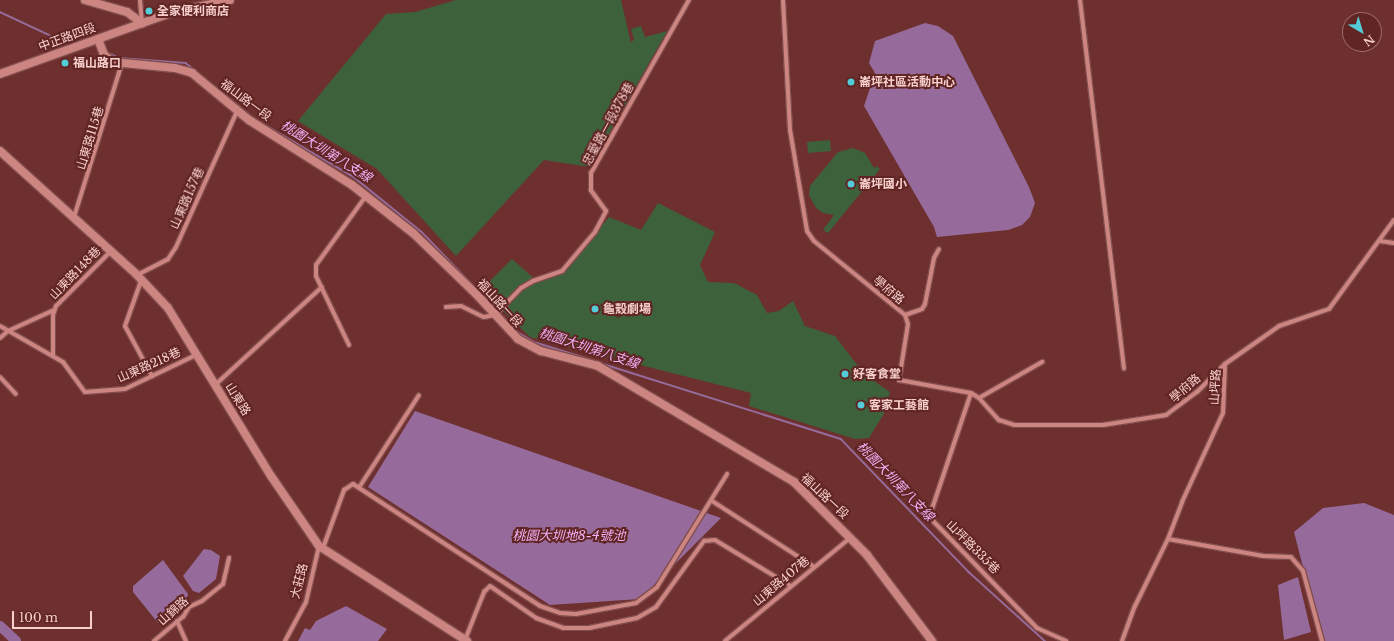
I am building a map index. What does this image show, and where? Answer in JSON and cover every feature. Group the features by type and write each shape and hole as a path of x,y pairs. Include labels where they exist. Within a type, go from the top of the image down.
{"street":[{"path":"85,0 126,12 142,23"},
{"path":"140,0 142,23"},
{"name":"中正路四段","path":"0,74 179,10 230,0"},
{"name":"忠愛路一段378巷","path":"497,312 521,288 533,280 562,271 604,218 606,212 591,190 591,173 689,0"},
{"name":"學府路","path":"783,0 790,130 807,231 814,241 904,315 908,324 899,380 971,393 979,398 999,420 1014,425 1103,425 1166,415 1197,392 1225,364"},
{"path":"1080,0 1124,368"},
{"name":"福山路一段","path":"98,39 104,55 112,62 175,68 192,73 237,111 366,196 413,233 497,312 518,339 541,351 598,366 794,482 851,537 903,600 932,641"},
{"name":"山東路115巷","path":"74,217 122,63"},
{"name":"山東路157巷","path":"139,278 168,259 176,247 237,111"},
{"name":"山東路","path":"0,151 74,217 139,278 168,308 271,476 321,547 466,640"},
{"path":"349,344 316,276 316,265 366,196"},
{"name":"山坪路","path":"1122,641 1135,606 1168,539 1182,502 1223,413 1225,364 1279,326 1307,314 1329,309 1394,220"},
{"path":"1380,241 1394,243"},
{"path":"904,315 922,309 925,304 934,258 938,249"},
{"name":"山東路148巷","path":"53,356 54,310 110,252"},
{"path":"139,278 126,326 152,376"},
{"path":"215,386 322,287"},
{"path":"446,308 461,306 484,317 497,312"},
{"path":"0,338 8,331 54,310"},
{"path":"0,326 53,356"},
{"name":"山東路218巷","path":"53,356 63,362 85,392 125,389 196,355"},
{"path":"979,398 1042,362"},
{"path":"0,377 16,394"},
{"name":"山坪路335巷","path":"971,393 930,515 934,522 1037,628 1066,641"},
{"path":"419,395 360,486 528,599 549,611 576,614 636,603 657,587 712,501 727,474"},
{"name":"大莊路","path":"285,641 306,602 321,547 344,490 353,484 360,486"},
{"path":"712,501 814,566"},
{"name":"山東路407巷","path":"726,641 814,566 851,537"},
{"path":"1168,539 1263,556 1291,557 1303,571 1322,641"},
{"path":"466,640 484,592 490,586 536,618 564,628 589,628 637,618 656,607 704,541 714,540 792,586"},
{"name":"山錦路","path":"154,641 178,621 189,607 202,602 223,584 228,558"},
{"path":"178,621 186,641"}],"green space":[{"path":"456,0 621,0 631,43 634,39 631,29 641,26 645,37 667,31 590,167 544,160 456,256 377,169 298,121 386,14 415,12"},
{"path":"830,140 831,151 808,153 807,142"},
{"path":"853,148 865,153 874,168 876,166 880,169 828,233 823,230 834,215 823,213 816,208 809,195 810,186 838,152"},
{"path":"658,203 715,232 700,265 708,282 734,283 757,295 767,313 779,311 793,301 805,326 835,336 864,374 890,392 885,412 869,438 855,439 749,406 751,393 530,337 503,311 485,286 512,259 537,281 563,273 609,217 641,230"}],"water":[{"path":"925,23 938,26 953,36 1029,187 1035,203 1030,217 1022,225 1008,230 937,237 934,227 864,106 875,73 869,63 875,41"},
{"name":"桃園大圳地8-4號池","path":"415,411 721,518 640,599 550,605 368,487"},
{"path":"1364,503 1394,515 1394,641 1322,641 1294,532 1323,508"},
{"path":"204,549 211,550 220,556 216,579 199,593 193,591 183,576"},
{"path":"163,560 188,594 187,599 158,623 133,592 133,586"},
{"path":"1298,577 1311,632 1284,640 1278,585"},
{"path":"346,606 387,629 378,641 298,641 305,628 310,630 316,621"}],"waterway":[{"name":"桃園大圳第八支線","path":"0,12 60,40"},
{"name":"桃園大圳第八支線","path":"111,54 119,58 186,63 255,119 354,177 422,232 519,333 534,342 592,360"},
{"name":"桃園大圳第八支線","path":"600,363 841,439 969,572 1045,641"},
{"path":"0,626 16,641"}],"place":[{"name":"全家便利商店","path":"149,11"},
{"name":"福山路口","path":"65,63"},
{"name":"崙坪社區活動中心","path":"851,82"},
{"name":"崙坪國小","path":"851,184"},
{"name":"龜殼劇場","path":"595,309"},
{"name":"好客食堂","path":"845,374"},
{"name":"客家工藝館","path":"861,405"}]}
